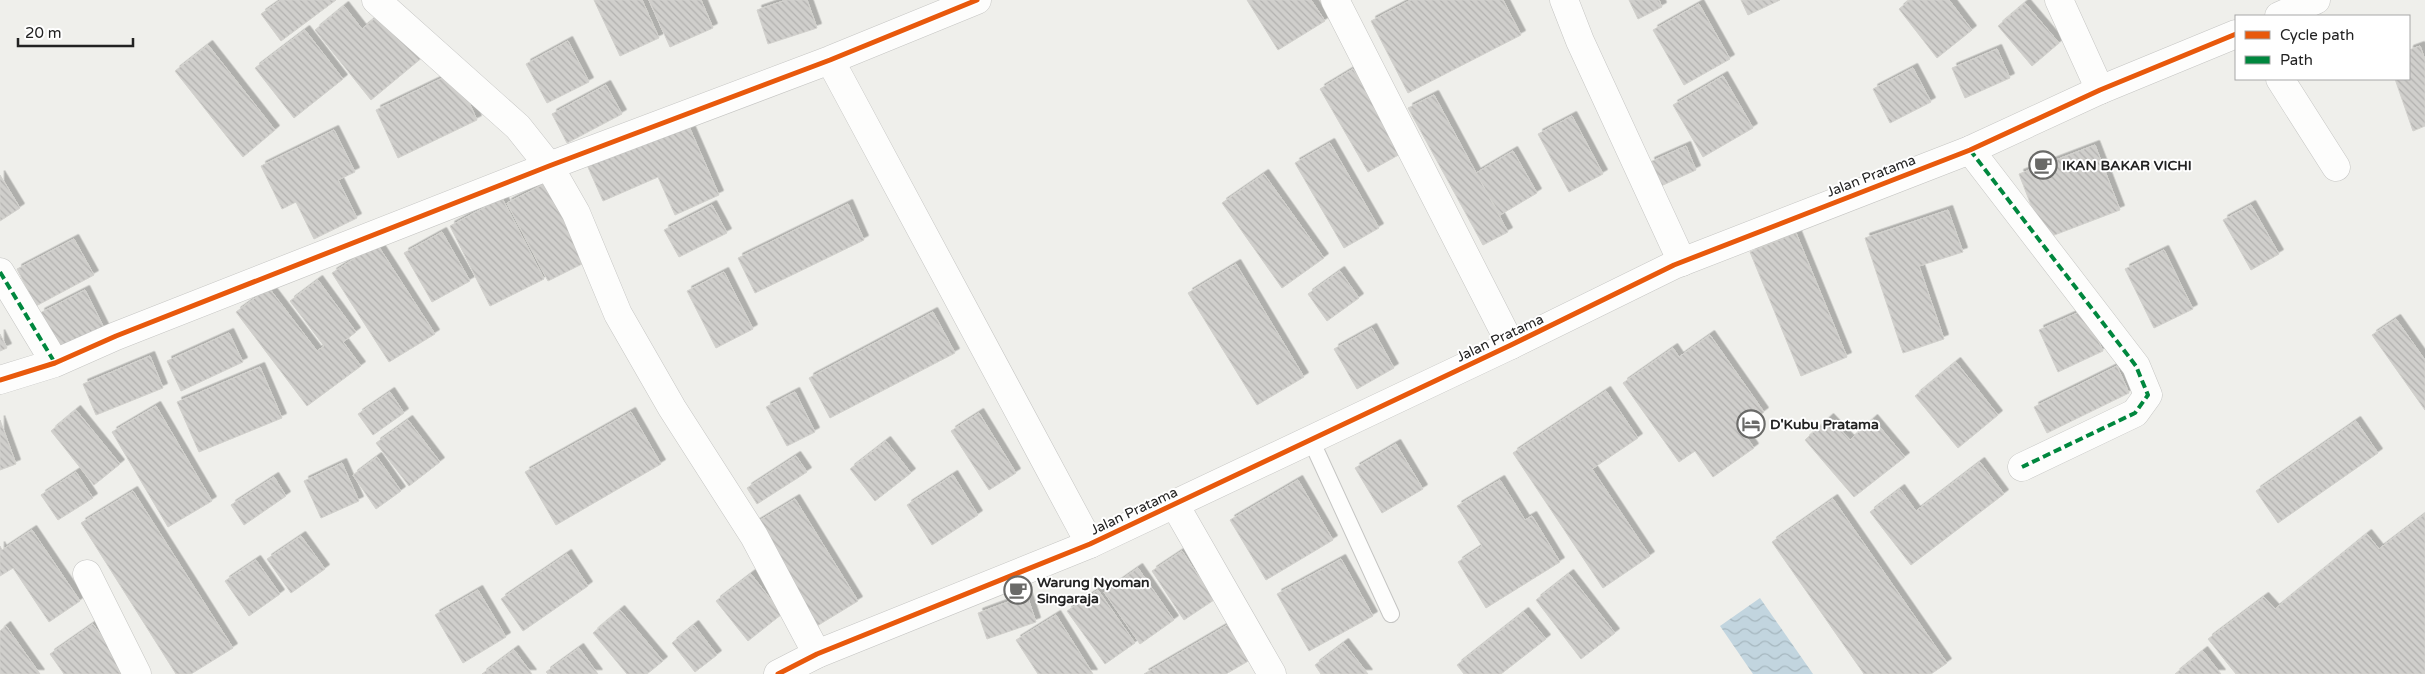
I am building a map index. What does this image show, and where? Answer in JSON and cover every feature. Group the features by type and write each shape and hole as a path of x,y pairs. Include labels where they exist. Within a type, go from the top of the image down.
{"street":[{"path":"376,0 518,127 549,166 576,213 618,314 672,408 754,536 817,654"},
{"path":"0,380 56,363 116,336 549,166 830,60 978,0"},
{"path":"1335,0 1511,345"},
{"path":"1564,0 1580,41 1682,262"},
{"path":"2059,0 2100,90"},
{"path":"2281,15 2316,0"},
{"name":"Jalan Pratama","path":"778,674 817,654 1090,544 1682,262 1970,150 2100,90 2235,34"},
{"path":"830,60 1090,544"},
{"path":"2281,80 2336,167"},
{"path":"1970,150 2136,366 2148,395 2135,413 2022,467"},
{"path":"0,272 56,363"},
{"path":"1175,505 1272,674"},
{"path":"87,574 137,674"}],"lane":[{"path":"1311,440 1391,614"}],"water":[{"path":"1760,598 1813,674 1753,674 1720,626"}],"building":[{"path":"281,0 336,0 281,41 261,14"},
{"path":"594,0 642,0 659,38 620,56"},
{"path":"649,0 701,0 713,28 670,47"},
{"path":"786,0 807,0 817,28 768,44 757,10"},
{"path":"1247,0 1311,0 1325,21 1278,50"},
{"path":"1411,0 1503,0 1521,35 1408,93 1371,21"},
{"path":"1629,0 1659,0 1662,7 1638,19"},
{"path":"1741,0 1780,0 1748,15"},
{"path":"1910,0 1949,0 1972,30 1937,58 1899,9"},
{"path":"2025,3 2059,43 2032,66 1998,26"},
{"path":"1699,4 1730,59 1684,85 1653,30"},
{"path":"344,6 362,29 385,10 424,56 371,100 315,30"},
{"path":"305,30 343,79 294,118 255,68"},
{"path":"568,41 589,82 547,103 526,64"},
{"path":"208,45 275,130 243,157 175,71"},
{"path":"2420,46 2425,60 2425,126 2413,131 2395,80 2410,80 2410,50"},
{"path":"1997,49 2010,78 1965,98 1952,68"},
{"path":"1913,68 1931,102 1890,123 1873,89"},
{"path":"1353,69 1402,153 1368,172 1320,89"},
{"path":"455,72 477,120 398,158 376,110"},
{"path":"1723,76 1753,128 1703,157 1673,105"},
{"path":"606,85 622,114 567,143 552,114"},
{"path":"1434,95 1508,232 1483,245 1408,108"},
{"path":"1572,116 1603,174 1569,192 1538,134"},
{"path":"687,122 719,195 675,215 658,177 603,201 587,165"},
{"path":"334,130 355,172 338,180 357,218 314,239 296,202 282,209 261,166"},
{"path":"1330,143 1379,228 1344,248 1295,163"},
{"path":"2095,145 2120,210 2044,239 2019,174"},
{"path":"1686,146 1696,170 1661,186 1650,162"},
{"path":"1513,151 1537,193 1500,215 1476,173"},
{"path":"1264,174 1324,258 1282,288 1222,203"},
{"path":"0,175 20,208 0,221"},
{"path":"552,180 592,259 548,281 507,203"},
{"path":"502,198 544,279 490,306 450,226"},
{"path":"848,204 864,240 755,293 738,258"},
{"path":"712,205 727,233 679,257 664,230"},
{"path":"2251,205 2279,254 2251,270 2223,220"},
{"path":"1948,210 1963,252 1919,266 1944,339 1903,353 1865,238"},
{"path":"442,232 470,281 432,302 404,253"},
{"path":"1796,233 1847,357 1801,376 1750,252"},
{"path":"74,239 94,275 36,306 17,269"},
{"path":"377,244 435,334 389,362 332,273"},
{"path":"2164,250 2193,309 2154,328 2125,269"},
{"path":"1236,264 1304,377 1257,405 1188,293"},
{"path":"1340,271 1359,298 1327,321 1308,294"},
{"path":"724,272 753,329 716,348 687,291"},
{"path":"318,280 356,332 343,342 361,366 307,406 236,312 269,288 317,351 324,346 290,301"},
{"path":"85,290 105,330 60,352 40,313"},
{"path":"2084,310 2103,351 2058,372 2039,330"},
{"path":"933,312 955,353 830,418 809,378"},
{"path":"2396,319 2425,360 2425,410 2372,335"},
{"path":"1372,328 1394,368 1357,389 1334,349"},
{"path":"229,333 243,362 181,391 167,361"},
{"path":"0,334 7,348 0,351"},
{"path":"1710,335 1764,412 1741,429 1754,448 1713,477 1695,451 1679,462 1623,383 1673,348 1679,357"},
{"path":"150,356 163,388 96,415 83,384"},
{"path":"1956,362 1998,415 1958,448 1915,396"},
{"path":"2117,366 2129,393 2047,433 2034,407"},
{"path":"260,367 282,418 199,452 177,402"},
{"path":"1606,391 1638,438 1592,469 1650,556 1603,588 1513,453"},
{"path":"390,392 404,413 373,435 358,414"},
{"path":"795,392 815,432 787,446 766,407"},
{"path":"156,406 212,501 168,527 112,432"},
{"path":"76,410 120,464 94,485 51,431"},
{"path":"631,412 661,464 556,525 525,472"},
{"path":"979,413 1016,473 989,490 951,431"},
{"path":"1829,418 1850,440 1873,419 1905,457 1854,497 1805,440"},
{"path":"0,420 16,464 0,470"},
{"path":"408,420 440,462 409,486 376,443"},
{"path":"2356,421 2378,453 2278,523 2256,491"},
{"path":"886,441 911,473 875,501 850,469"},
{"path":"1396,444 1423,489 1382,513 1355,468"},
{"path":"796,456 807,472 757,504 747,488"},
{"path":"377,457 401,491 376,509 353,475"},
{"path":"1980,462 2004,494 1911,565 1870,512 1900,489 1916,511"},
{"path":"342,463 359,501 321,518 304,481"},
{"path":"76,472 93,498 58,520 41,495"},
{"path":"953,475 978,515 932,545 907,505"},
{"path":"274,477 286,496 244,525 231,505"},
{"path":"1298,480 1333,540 1266,580 1230,520"},
{"path":"1500,480 1525,520 1532,516 1560,562 1486,608 1458,562 1482,546 1457,506"},
{"path":"133,491 233,648 191,674 176,674 81,523"},
{"path":"795,499 858,601 812,629 749,527"},
{"path":"1833,499 1947,663 1931,674 1864,674 1772,542"},
{"path":"2425,514 2425,674 2236,674 2208,639 2264,597 2275,609 2367,534 2379,549"},
{"path":"32,530 80,601 49,622 13,568 0,576 0,546 2,550"},
{"path":"301,536 325,569 291,593 267,559"},
{"path":"1182,551 1214,600 1184,620 1152,571"},
{"path":"567,554 588,586 523,631 501,599"},
{"path":"1341,559 1373,616 1309,651 1277,594"},
{"path":"256,560 280,594 249,616 225,581"},
{"path":"1138,568 1174,620 1140,644 1104,592"},
{"path":"751,574 782,614 748,641 716,601"},
{"path":"1569,574 1615,633 1581,659 1536,600"},
{"path":"478,590 506,637 463,663 435,615"},
{"path":"1098,590 1135,643 1105,664 1067,611"},
{"path":"1027,595 1036,622 987,639 978,613"},
{"path":"620,610 663,661 647,674 627,674 593,633"},
{"path":"1524,612 1546,639 1501,674 1464,674 1457,665"},
{"path":"1056,615 1093,674 1038,674 1016,640"},
{"path":"93,624 128,674 64,674 50,654"},
{"path":"1229,624 1250,660 1226,674 1144,674"},
{"path":"694,625 717,655 695,672 672,643"},
{"path":"6,626 40,674 0,674 0,631"},
{"path":"1344,643 1368,674 1321,674 1315,665"},
{"path":"579,648 598,674 548,674 546,672"},
{"path":"514,650 532,674 482,674"},
{"path":"2203,651 2221,674 2175,674"}],"marked path":[{"path":"1970,150 2136,366 2148,395 2135,413 2022,467"},
{"path":"0,272 55,363"}],"cycle path":[{"path":"0,380 55,363 116,336 549,166 830,60 977,0"},
{"path":"778,674 817,654 1090,544 1511,345 1674,265 1970,150 2100,90 2235,34"}],"place":[{"name":"IKAN BAKAR VICHI","path":"2043,165"},
{"name":"D'Kubu Pratama","path":"1751,424"},
{"name":"Warung Nyoman Singaraja","path":"1018,590"}]}
